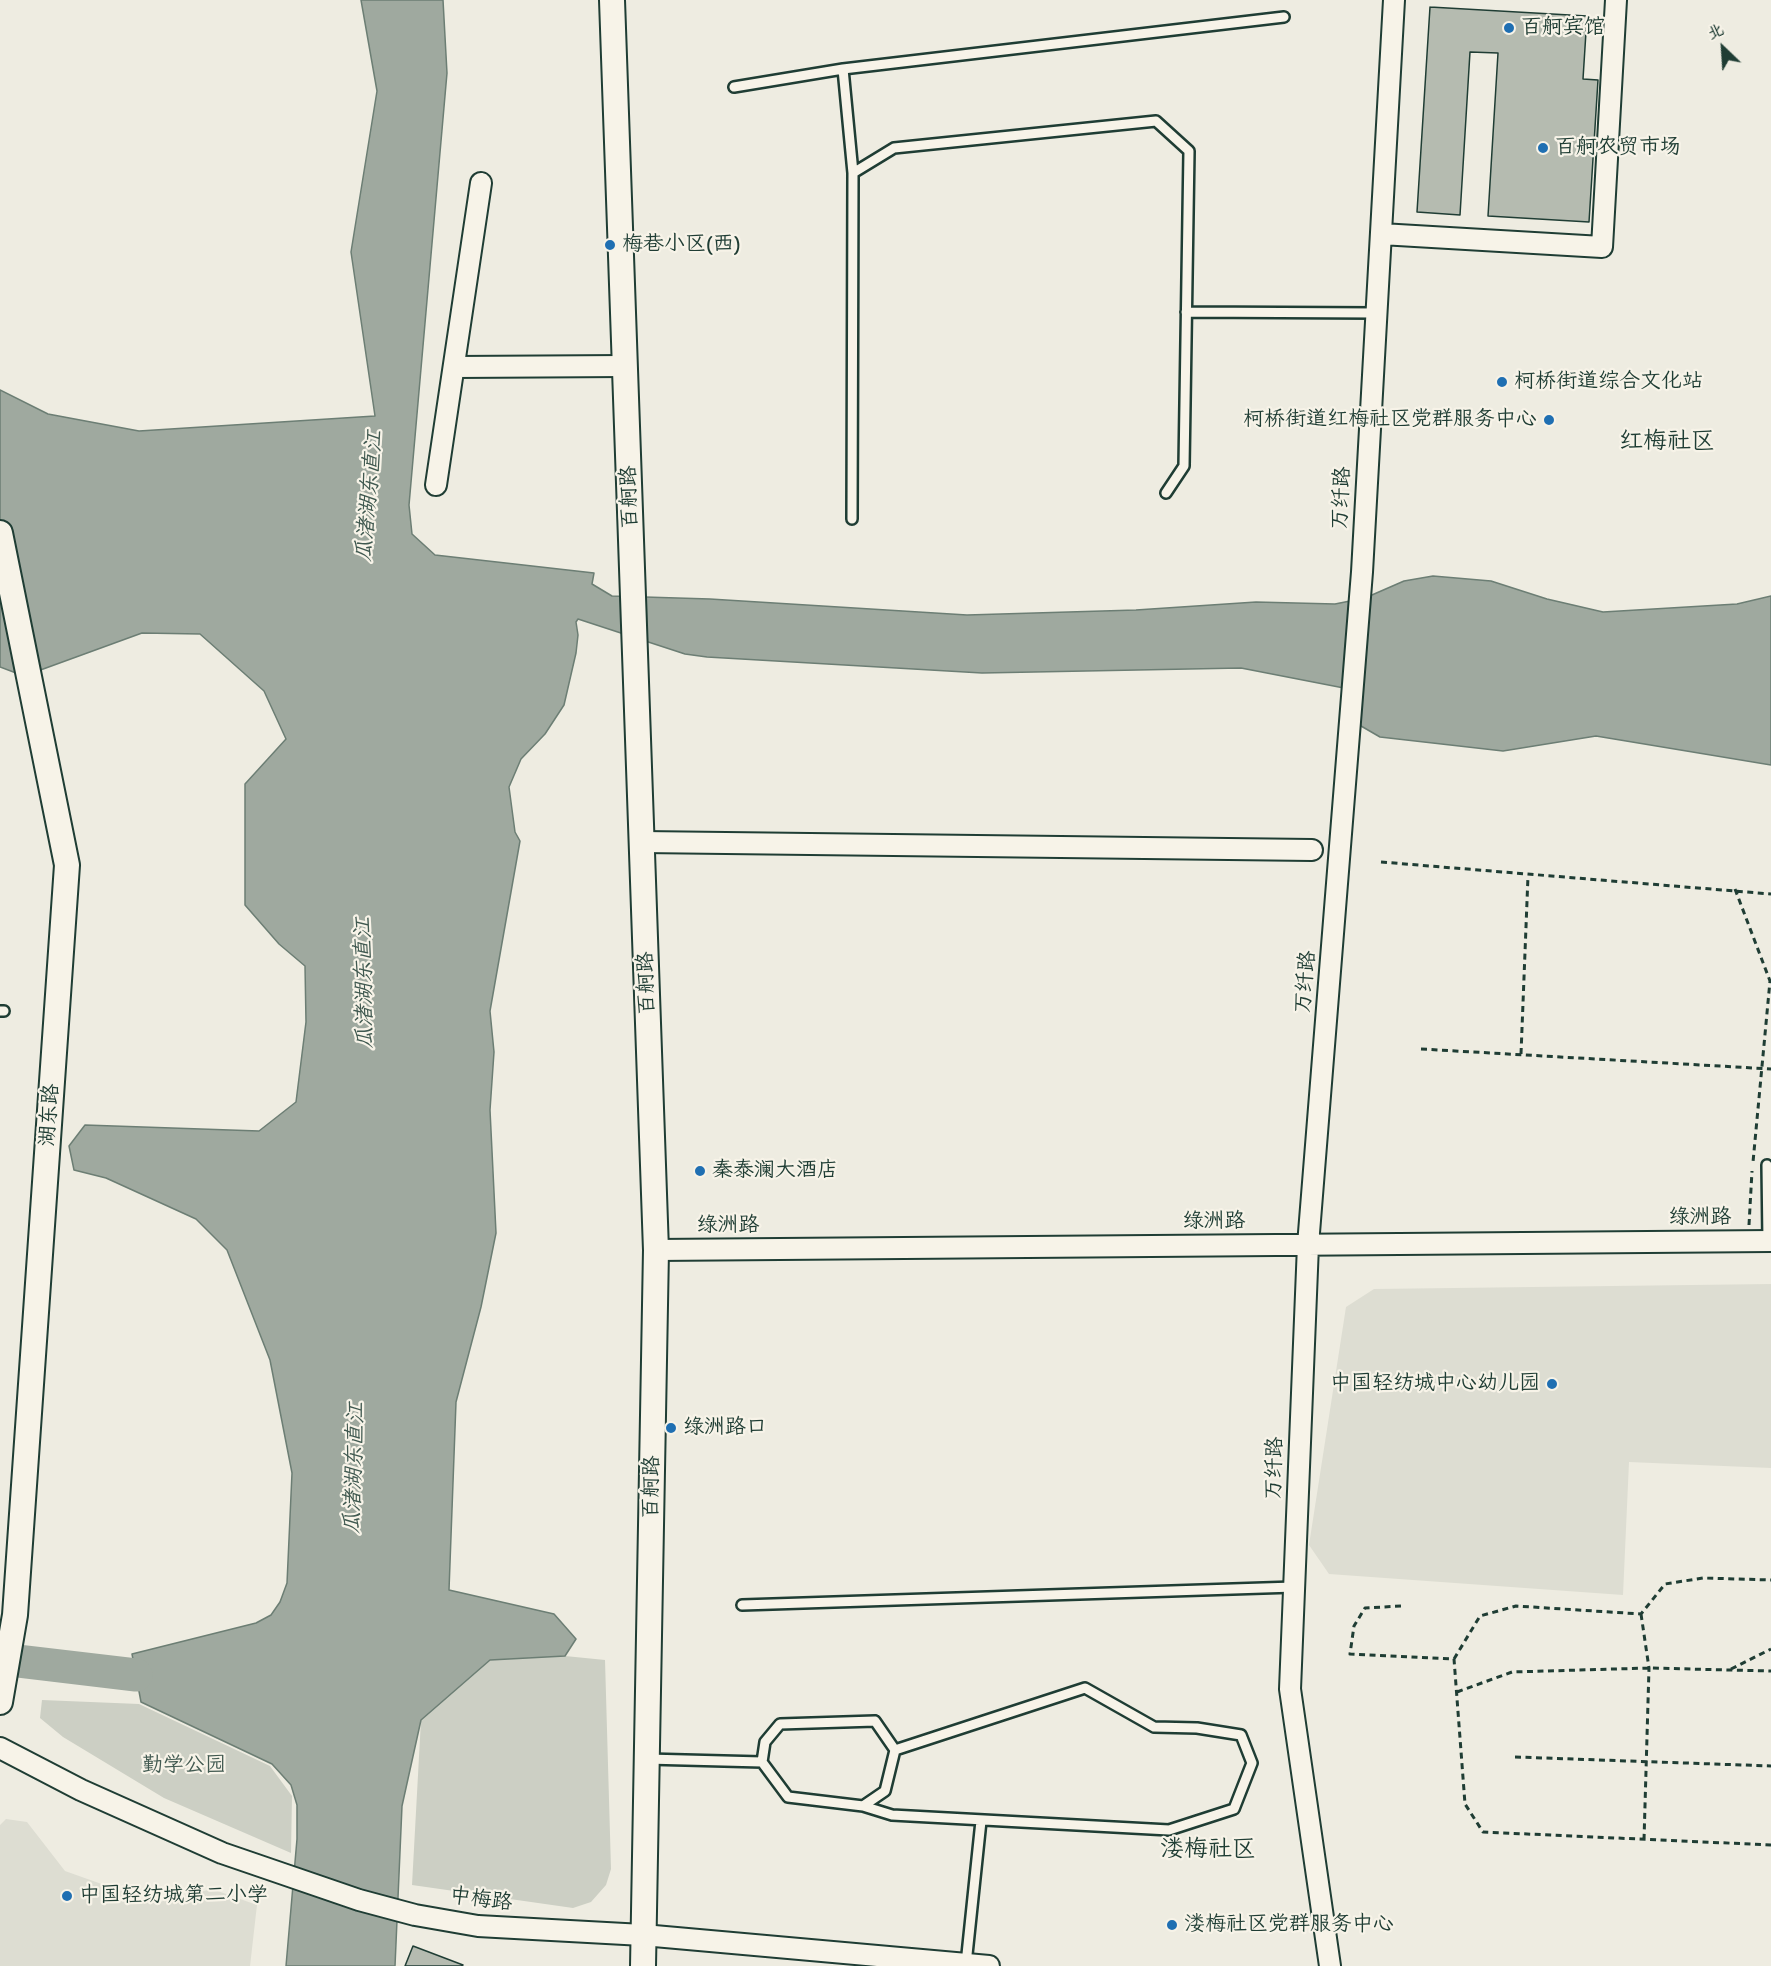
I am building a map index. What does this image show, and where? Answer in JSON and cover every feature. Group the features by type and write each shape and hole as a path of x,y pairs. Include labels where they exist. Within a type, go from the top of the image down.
{"street":[{"name":"百舸路","path":"612,0 656,1250 643,1966"},
{"name":"万纤路","path":"1330,1966 1290,1689 1308,1245 1362,572 1394,0"},
{"path":"1381,234 1602,247 1616,0"},
{"path":"436,485 481,183"},
{"path":"454,367 625,366"},
{"name":"湖东路","path":"0,533 67,865 15,1615 3,1693"},
{"path":"642,842 1312,850"},
{"name":"绿洲路","path":"656,1250 1763,1241"},
{"name":"中梅路","path":"0,1748 81,1790 222,1853 359,1900 415,1915 478,1926 643,1935 929,1963 989,1966"}],"lane":[{"path":"734,87 843,69 1284,17"},
{"path":"843,69 853,173 852,519"},
{"path":"853,173 894,148 1156,121 1189,151 1184,466 1166,493"},
{"path":"1186,312 1376,313"},
{"path":"1763,1241 1767,1165"},
{"path":"742,1605 1294,1587"},
{"path":"863,1806 885,1791 895,1750 875,1721 780,1724 765,1742 762,1762 788,1797 863,1806 892,1815 1169,1830 1234,1809 1252,1764 1241,1735 1197,1728 1154,1727 1085,1688 895,1750"},
{"path":"646,1759 762,1762"},
{"path":"966,1964 981,1821"}],"path":[{"path":"1381,862 1528,876 1735,889 1771,894"},
{"path":"1521,1054 1528,876"},
{"path":"1735,889 1770,980 1760,1068 1763,1241"},
{"path":"1421,1049 1771,1068"},
{"path":"1644,1840 1649,1668 1641,1614 1665,1584 1703,1578 1771,1580"},
{"path":"1401,1606 1365,1608 1354,1626 1350,1654 1454,1659"},
{"path":"1641,1614 1516,1606 1480,1616 1454,1659 1465,1804 1483,1832 1771,1845"},
{"path":"1730,1670 1771,1649"},
{"path":"1457,1692 1512,1672 1649,1668 1771,1671"},
{"path":"1515,1757 1771,1766"}],"shaded area":[{"name":"中国轻纺城中心幼儿园","path":"1771,1284 1771,1468 1629,1462 1623,1595 1329,1574 1309,1545 1346,1307 1374,1289"},
{"name":"中国轻纺城第二小学","path":"6,1819 27,1822 65,1871 155,1903 212,1889 257,1905 250,1966 0,1966 0,1825"}],"green space":[{"path":"565,1656 605,1660 611,1869 606,1885 591,1902 573,1908 412,1885 421,1720 490,1660"},
{"name":"勤学公园","path":"42,1700 139,1704 270,1766 292,1796 291,1853 164,1798 63,1737 40,1718"}],"water":[{"name":"瓜渚湖东直江","path":"361,0 443,0 447,73 409,505 412,534 435,555 594,573 592,584 612,596 710,599 967,615 1136,610 1256,602 1335,604 1365,598 1404,581 1433,576 1491,581 1547,599 1603,612 1737,604 1771,596 1771,765 1596,736 1503,751 1380,737 1361,726 1349,689 1241,668 982,673 707,657 685,654 578,619 576,622 578,635 576,653 564,705 545,734 521,759 509,787 515,832 520,841 490,1011 494,1052 490,1110 496,1233 481,1307 456,1402 449,1590 554,1614 576,1639 565,1656 490,1660 421,1720 402,1806 395,1966 286,1966 297,1839 297,1805 291,1785 272,1764 141,1702 132,1654 256,1623 271,1615 280,1602 287,1583 292,1473 270,1360 227,1250 196,1219 106,1178 74,1170 69,1146 85,1125 259,1131 296,1102 306,1022 305,966 279,944 245,905 245,784 286,739 264,691 200,634 142,633 24,676 0,667 0,390 48,414 139,431 375,416 351,252 377,91"}],"building":[{"path":"1430,7 1587,16 1583,79 1598,80 1589,222 1488,216 1498,53 1470,52 1460,215 1417,212"},
{"path":"413,1946 463,1965 405,1966"}],"waterway":[{"path":"0,1659 136,1675"}],"place":[{"name":"百舸宾馆","path":"1509,28"},
{"name":"百舸农贸市场","path":"1543,148"},
{"name":"梅巷小区(西)","path":"610,245"},
{"name":"柯桥街道综合文化站","path":"1502,382"},
{"name":"柯桥街道红梅社区党群服务中心","path":"1549,420"},
{"name":"秦泰澜大酒店","path":"700,1171"},
{"name":"中国轻纺城中心幼儿园","path":"1552,1384"},
{"name":"绿洲路口","path":"671,1428"},
{"name":"中国轻纺城第二小学","path":"67,1896"},
{"name":"溇梅社区党群服务中心","path":"1172,1925"}],"district":[{"name":"红梅社区","path":"1667,442"},
{"name":"溇梅社区","path":"1208,1850"}]}
